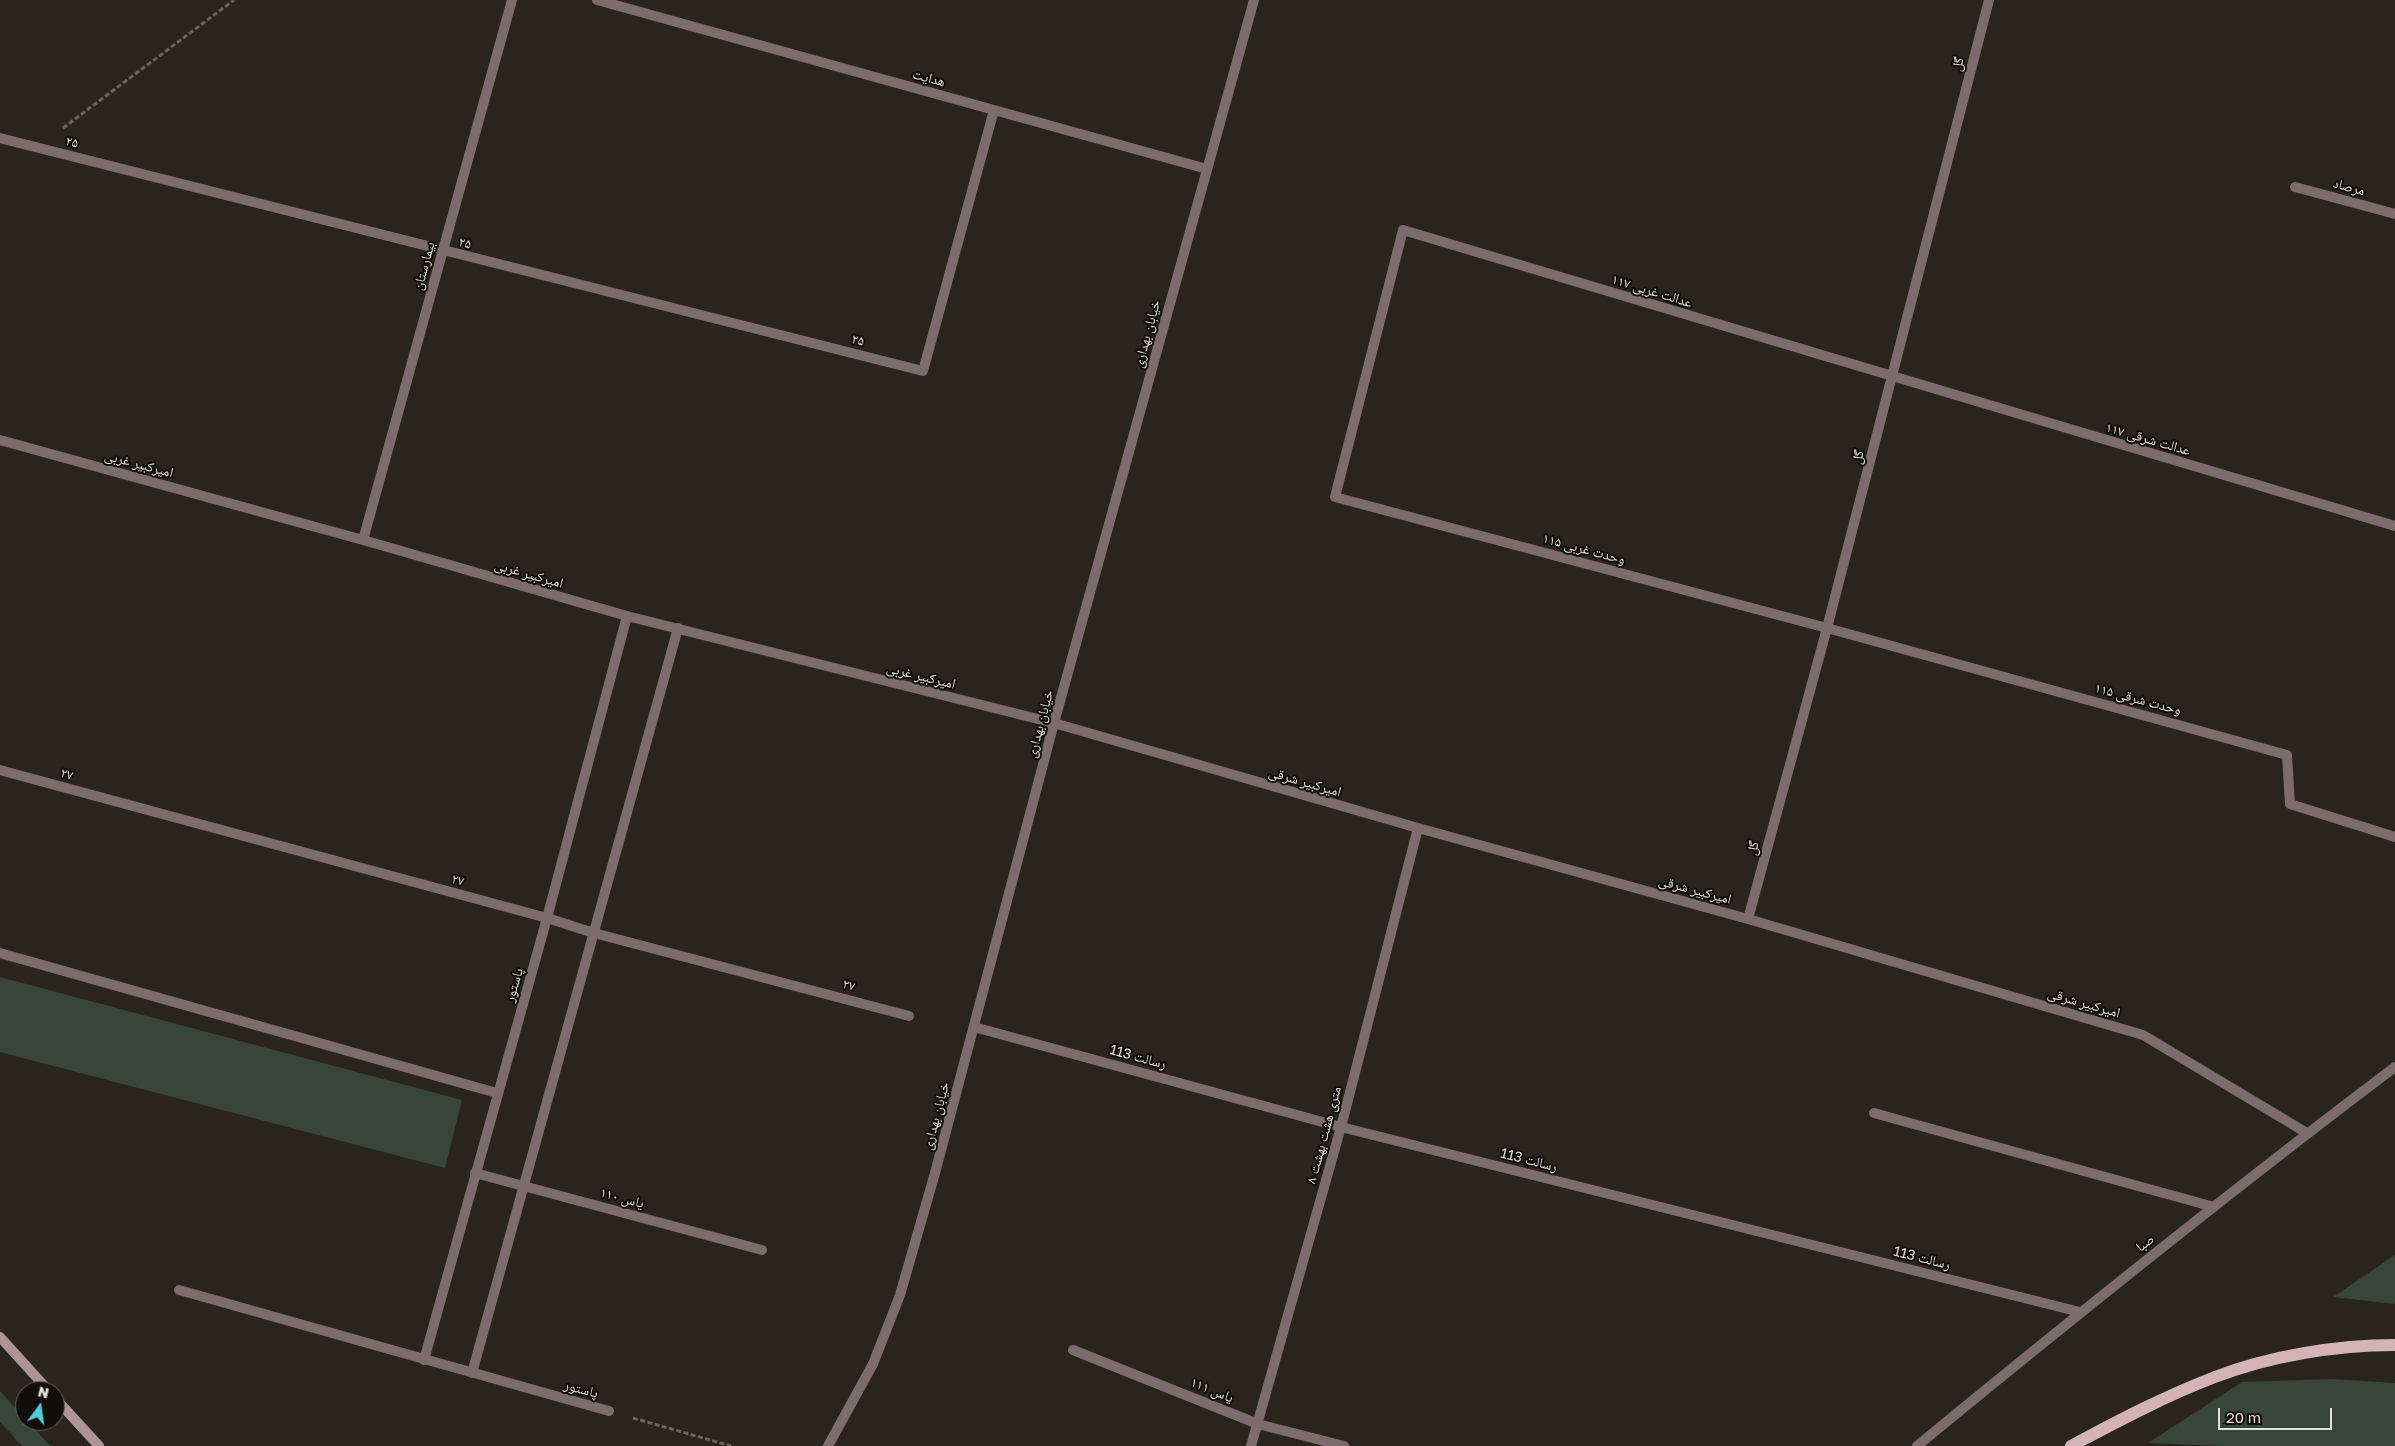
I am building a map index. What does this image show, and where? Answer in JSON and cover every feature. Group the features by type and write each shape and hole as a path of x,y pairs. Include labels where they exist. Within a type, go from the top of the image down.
{"main road":[{"path":"0,1337 40,1381"},
{"path":"2071,1446 2138,1411 2216,1376 2311,1353 2361,1345 2395,1346"},
{"path":"65,1409 99,1446"}],"street":[{"name":"بیمارستان","path":"363,540 512,0"},
{"name":"هدایت","path":"597,0 1207,169"},
{"name":"خیابان بهداری","path":"828,1446 873,1364 900,1295 974,1027 1054,724 1254,0"},
{"name":"گل","path":"1748,919 1893,378 1989,0"},
{"name":"۲۵","path":"0,138 923,371 994,110"},
{"name":"مرصاد","path":"2295,187 2395,214"},
{"name":"۱۱۷ عدالت غربی","path":"1334,497 1403,230 1893,378"},
{"name":"۱۱۷ عدالت شرقی","path":"1893,378 2394,523"},
{"name":"امیرکبیر غربی","path":"0,440 363,540 627,616 1054,724"},
{"name":"۱۱۵ وحدت غربی","path":"1334,497 1827,628"},
{"name":"پاستور","path":"424,1360 497,1092 547,918 627,616"},
{"path":"472,1374 678,628"},
{"name":"۱۱۵ وحدت شرقی","path":"1827,628 2287,755 2290,804 2395,837"},
{"name":"امیرکبیر شرقی","path":"1054,724 1418,828 1748,919 2144,1035 2307,1133"},
{"name":"۲۷","path":"0,770 547,918 594,933 909,1016"},
{"name":"۸ متری هشت بهشت","path":"1251,1446 1341,1127 1418,828"},
{"path":"0,952 497,1092"},
{"name":"رسالت 113","path":"974,1027 1341,1127 2080,1312"},
{"name":"صبا","path":"1917,1446 2080,1312 2307,1133 2395,1067"},
{"path":"1874,1113 2214,1207"},
{"name":"یاس ۱۱۰","path":"475,1173 762,1250"},
{"name":"پاستور","path":"179,1290 609,1411"},
{"name":"یاس ۱۱۱","path":"1073,1350 1258,1424 1344,1446"}],"path":[{"path":"36,147 234,0"},
{"name":"پاستور","path":"609,1411 731,1446"}],"green space":[{"path":"0,977 462,1100 445,1168 0,1052"},
{"path":"2395,1255 2395,1304 2333,1297"},
{"path":"2333,1379 2395,1383 2395,1446 2219,1446 2148,1443 2242,1382"},
{"path":"0,1391 15,1408 15,1431 36,1431 50,1446 22,1446 0,1422"}]}
